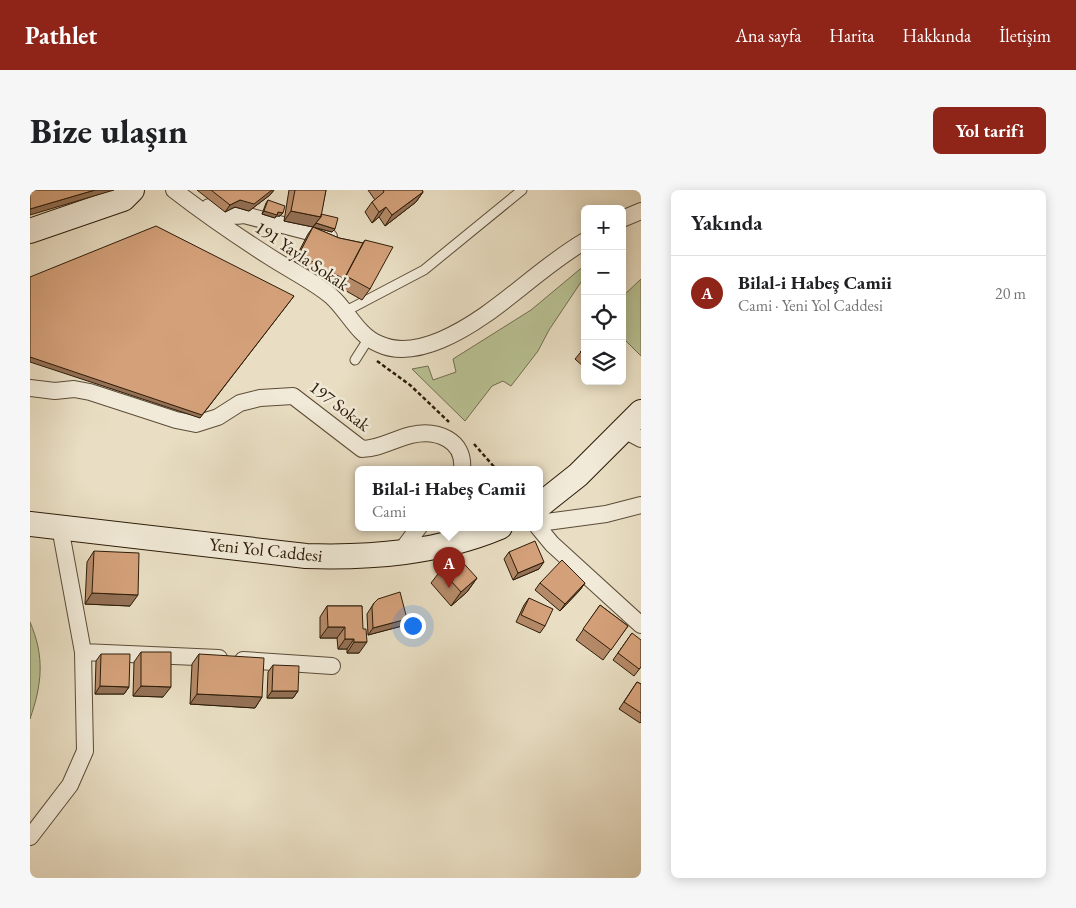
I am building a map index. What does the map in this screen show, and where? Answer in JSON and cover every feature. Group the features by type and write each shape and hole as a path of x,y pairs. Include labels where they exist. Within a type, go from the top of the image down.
{"main road":[{"path":"30,231 123,199 132,190"},
{"path":"543,490 570,470 641,401"},
{"path":"543,503 632,434 641,412"},
{"name":"Yeni Yol Caddesi","path":"30,517 151,528 302,546 378,544 405,546 456,536 467,531"},
{"name":"Yeni Yol Caddesi","path":"30,524 270,552 335,556 403,553 471,539 490,531"}],"street":[{"name":"191 Yayla Sokak","path":"174,190 232,233 326,293 346,311 366,343 384,347 402,349 429,345 444,339 492,309 581,244"},
{"path":"188,190 221,215 244,216 348,242"},
{"path":"626,217 641,211"},
{"name":"197 Sokak","path":"30,388 55,392 74,389 90,392 176,420 196,424 218,417 240,403 260,398 293,396 362,449 372,449 414,434 443,436 458,446 463,456 462,466"},
{"path":"543,522 606,514 641,505"},
{"path":"30,837 70,785 85,751 84,652 60,527"},
{"path":"405,546 416,531"},
{"path":"541,531 552,544 641,625"},
{"path":"84,652 167,655 332,666"}],"lane":[{"path":"346,311 424,270 522,190"},
{"path":"355,360 366,343"}],"path":[{"path":"366,343 453,426"},
{"path":"467,438 493,466"}],"green space":[{"path":"581,268 581,282 549,330 538,351 511,386 503,381 492,386 465,421 412,369 428,366 433,380 456,372 453,359 531,310"},
{"path":"641,279 641,356 626,341 626,293"},
{"path":"30,622 38,647 40,670 37,694 30,719"}],"building":[{"path":"30,190 95,190 30,209"},
{"path":"211,190 272,190 254,204 240,200 230,205"},
{"path":"295,190 326,190 321,217 291,211"},
{"path":"383,190 422,190 423,192 392,215 386,207 379,212 372,202 384,192"},
{"path":"268,200 285,206 283,213 278,212 277,215 264,211"},
{"path":"321,214 338,218 335,229 316,223"},
{"path":"156,226 294,296 202,415 30,357 30,277"},
{"path":"313,227 339,238 363,243 344,279 299,254"},
{"path":"365,240 393,247 370,289 346,276"},
{"path":"535,541 544,562 518,573 509,552"},
{"path":"94,551 139,553 138,595 92,593"},
{"path":"457,556 477,578 461,592 441,570"},
{"path":"562,560 585,583 565,604 540,583"},
{"path":"400,592 407,619 373,628 372,607 374,603 378,599"},
{"path":"529,598 553,609 545,626 521,615"},
{"path":"600,605 628,626 611,650 583,629"},
{"path":"327,606 362,606 363,629 366,629 367,642 354,642 354,639 345,639 345,627 328,627"},
{"path":"632,633 641,640 641,667 639,669 618,653"},
{"path":"141,652 171,652 171,687 141,686"},
{"path":"101,654 130,654 129,687 100,686"},
{"path":"199,654 264,658 262,697 197,694"},
{"path":"273,665 299,666 298,691 272,691"},
{"path":"637,682 641,684 641,713 624,702"}],"place":[{"name":"Bilal-i Habeş Camii","path":"449,588"}]}
